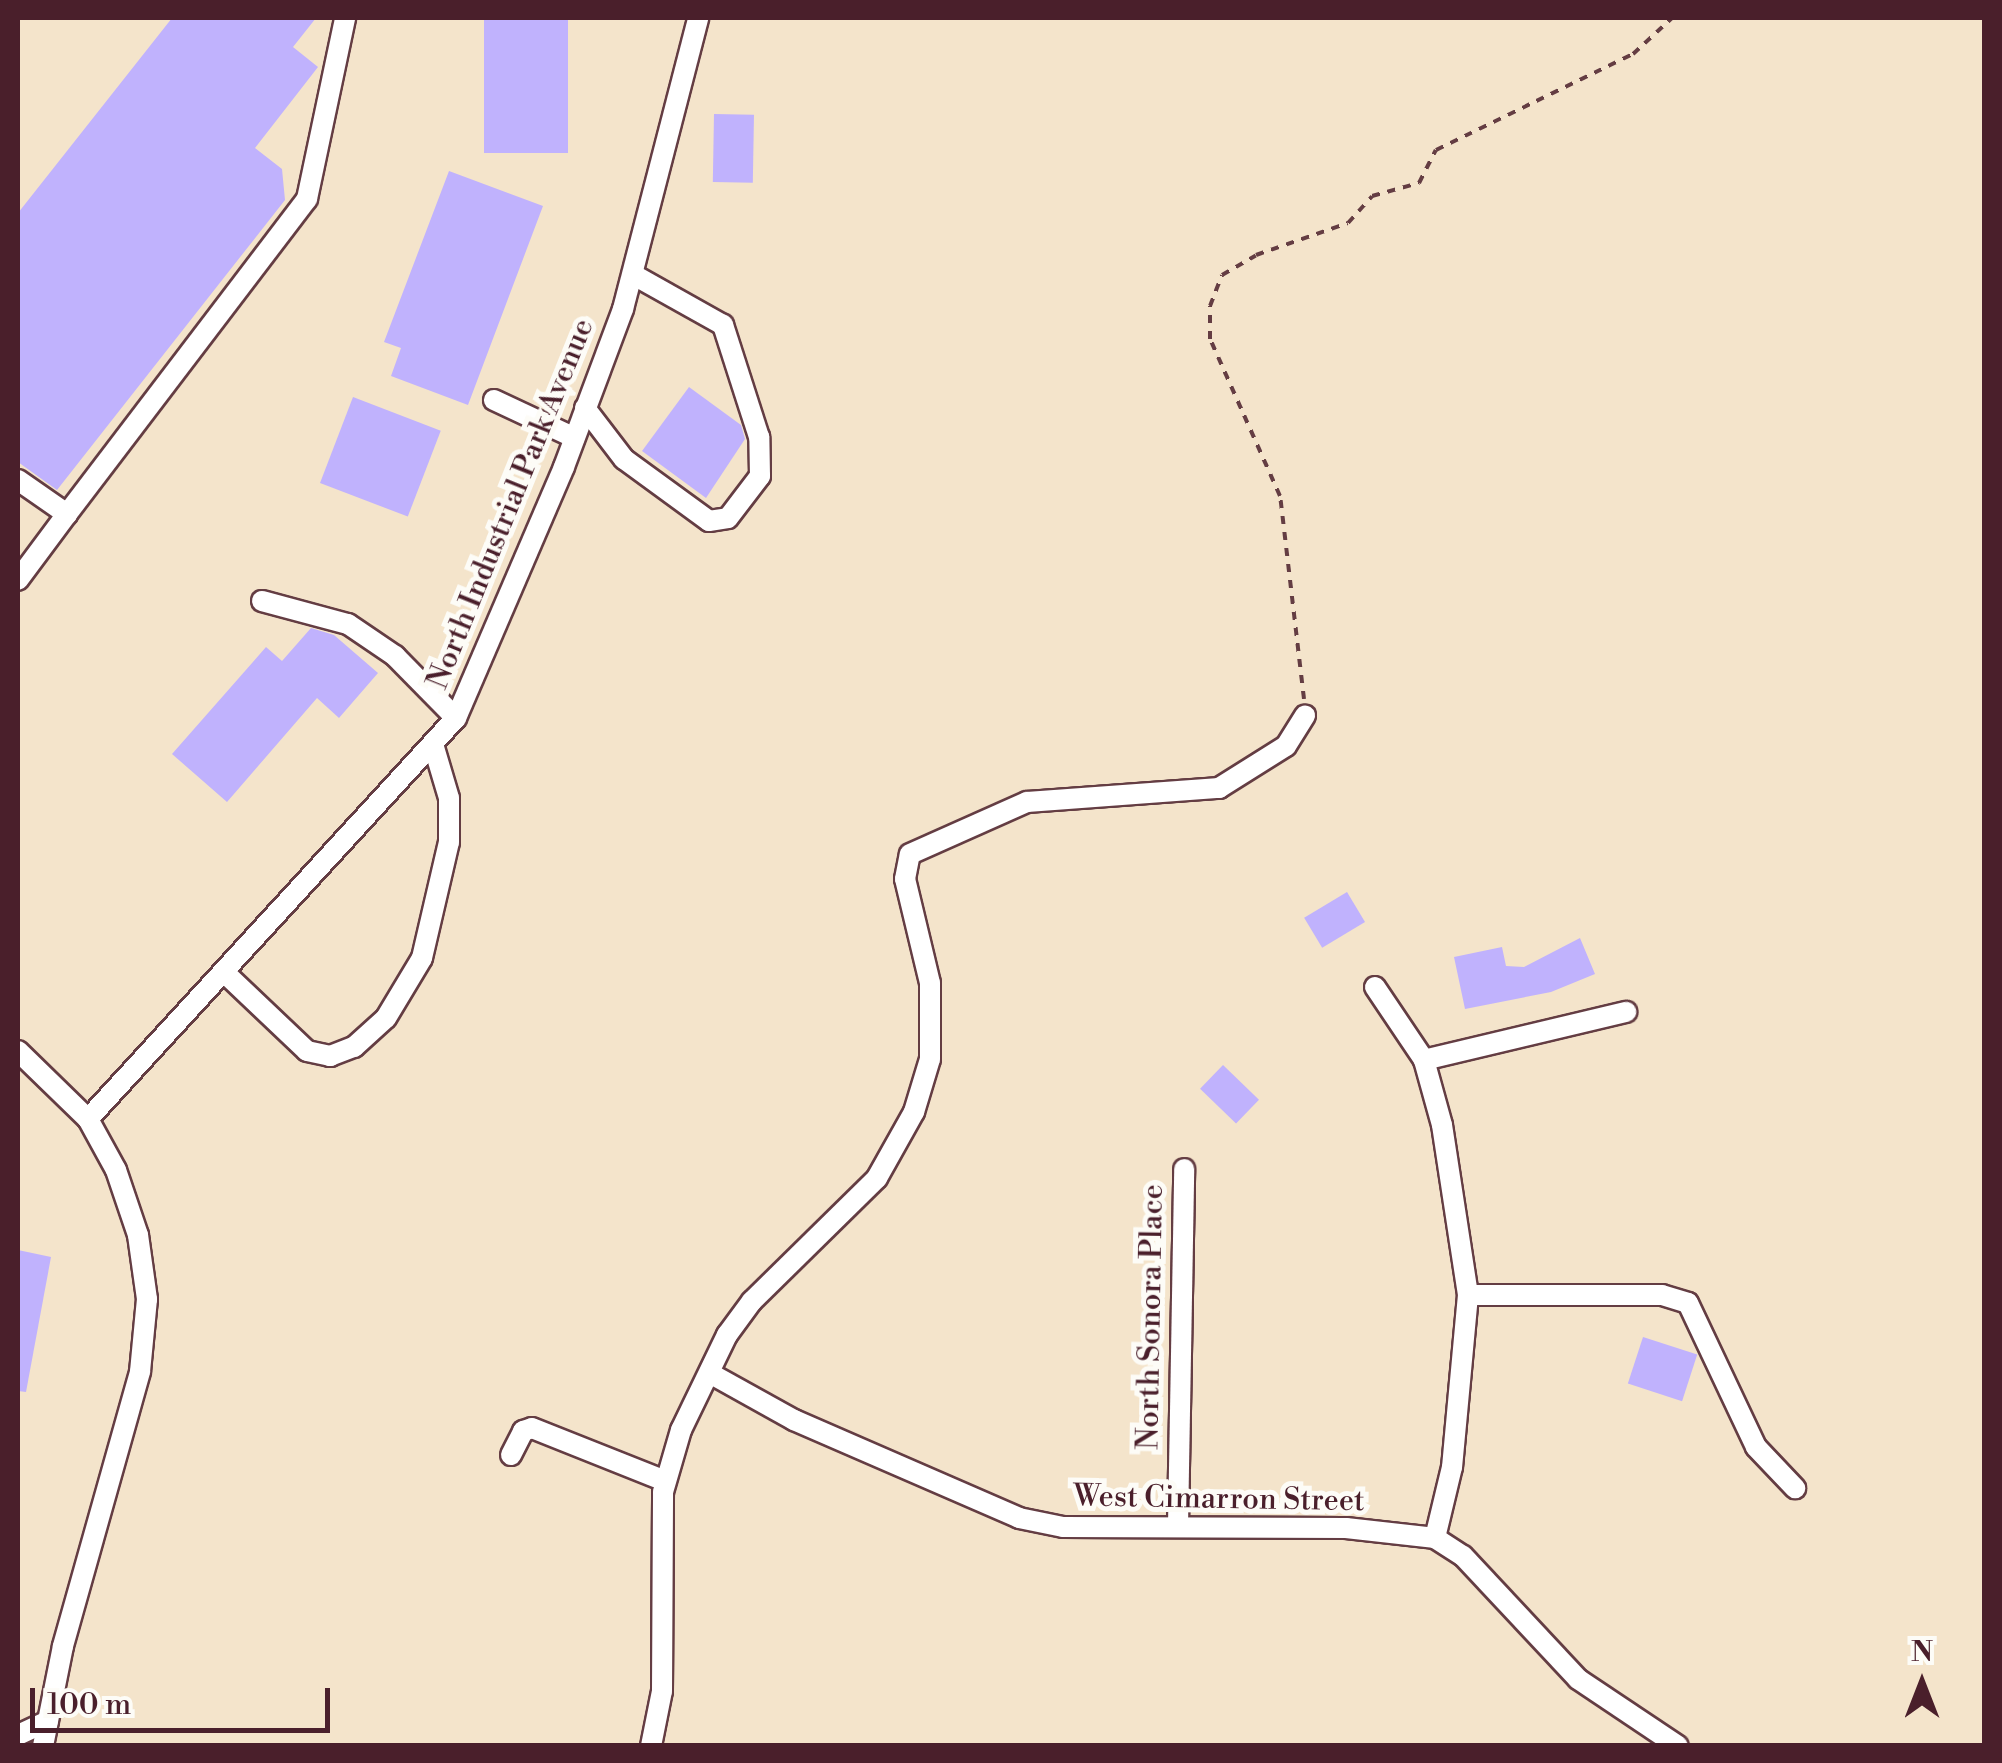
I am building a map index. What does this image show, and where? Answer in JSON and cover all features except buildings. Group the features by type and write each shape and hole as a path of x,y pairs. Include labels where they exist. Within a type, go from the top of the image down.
{"street":[{"path":"18,580 307,200 345,18"},
{"name":"North Industrial Park Avenue","path":"88,1120 227,976 456,718 574,438 634,276 698,18"},
{"path":"584,408 624,458 709,521 728,518 760,476 759,437 723,325 634,276"},
{"path":"494,400 574,438"},
{"path":"18,480 67,514"},
{"path":"262,600 348,624 395,656 456,718"},
{"path":"651,1746 662,1691 665,1481 681,1430 713,1375 727,1336 752,1301 877,1178 914,1112 930,1059 930,984 904,879 910,854 1027,802 1218,788 1286,746 1305,716"},
{"path":"227,976 307,1051 330,1056 354,1048 386,1018 422,958 449,842 449,798 433,744"},
{"path":"1375,987 1424,1060 1442,1126 1468,1295 1452,1468 1435,1538 1463,1556 1578,1679 1678,1746"},
{"path":"1424,1060 1626,1012"},
{"path":"18,1051 88,1120 116,1170 138,1234 147,1299 140,1372 43,1746"},
{"name":"North Sonora Place","path":"1178,1526 1184,1169"},
{"path":"1468,1295 1662,1295 1688,1303 1756,1446 1796,1488"},
{"name":"West Cimarron Street","path":"713,1375 794,1420 1019,1518 1063,1527 1346,1528 1435,1538"},
{"path":"511,1456 523,1431 532,1428 665,1481"},
{"path":"18,1735 48,1720"}],"path":[{"path":"1305,716 1280,496 1210,340 1210,306 1222,275 1256,255 1348,223 1372,196 1419,183 1436,150 1633,54 1672,18"}]}
